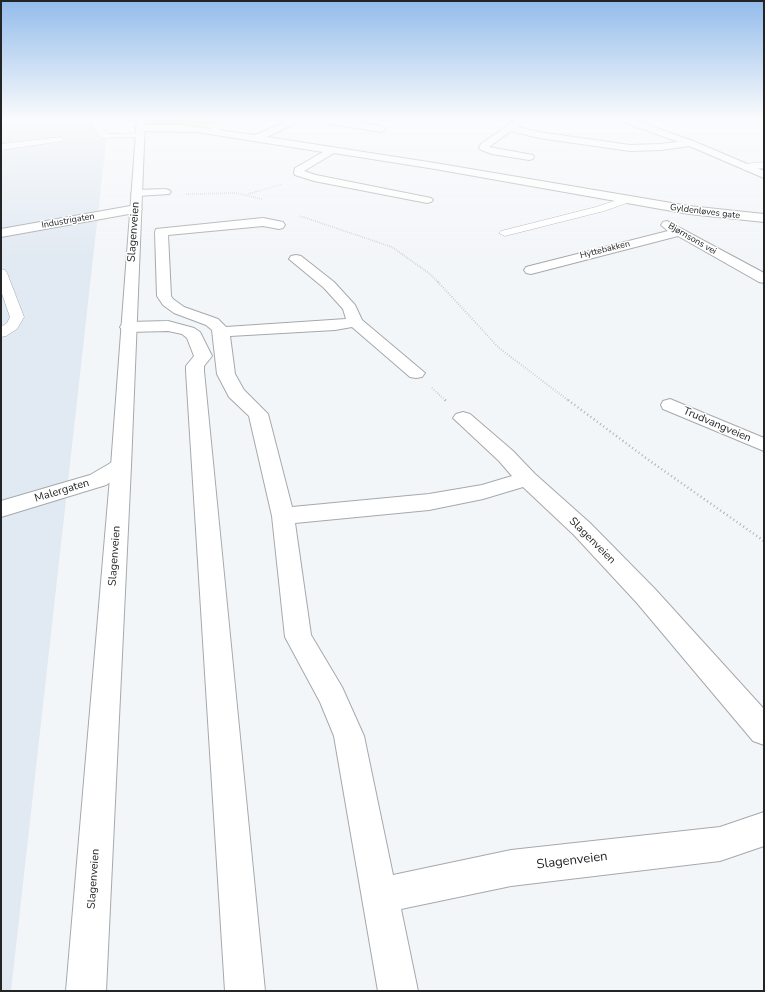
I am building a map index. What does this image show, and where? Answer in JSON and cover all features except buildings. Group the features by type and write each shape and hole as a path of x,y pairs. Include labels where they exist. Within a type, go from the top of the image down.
{"street":[{"name":"Slagenveien","path":"86,991 121,466 138,166"},
{"path":"305,166 299,170 302,174 309,177 427,200"},
{"path":"437,166 646,204"},
{"path":"745,167 764,175"},
{"name":"Industrigaten","path":"1,233 136,201 166,192"},
{"name":"Gyldenløves gate","path":"646,204 726,215 764,218"},
{"name":"Bjørnsons vei","path":"646,204 645,208 648,212 679,232 764,279"},
{"path":"214,359 221,332 218,327 212,322 179,310 168,302 164,296 161,232 263,222 279,225"},
{"name":"Hyttebakken","path":"531,270 679,232"},
{"path":"296,259 329,285 350,308 355,322 416,373"},
{"path":"221,332 336,325 355,322"},
{"path":"128,327 144,326 180,328 194,335 226,374 236,393 258,414 283,516 298,637 332,696 349,736 398,991"},
{"path":"214,359 195,366 195,371 245,991"},
{"name":"Trudvangveien","path":"670,405 764,445"},
{"name":"Slagenveien","path":"463,418 506,456 527,479 582,529 646,596 764,731"},
{"name":"Malergaten","path":"1,509 98,480 121,466"},
{"path":"283,516 429,502 483,492 527,479"},
{"name":"Slagenveien","path":"379,896 511,868 720,844 764,829"}],"lane":[{"path":"745,167 752,166"},
{"path":"505,233 600,209 626,200"},
{"path":"1,273 17,317 12,326 1,334"}],"path":[{"path":"246,194 309,177"},
{"path":"166,192 190,195 236,193 246,194 267,202"},
{"path":"295,214 392,247 430,274 499,348 650,461 764,541"},
{"path":"416,373 463,418"}],"shaded area":[{"path":"1,166 103,166 11,991 1,991"}]}
